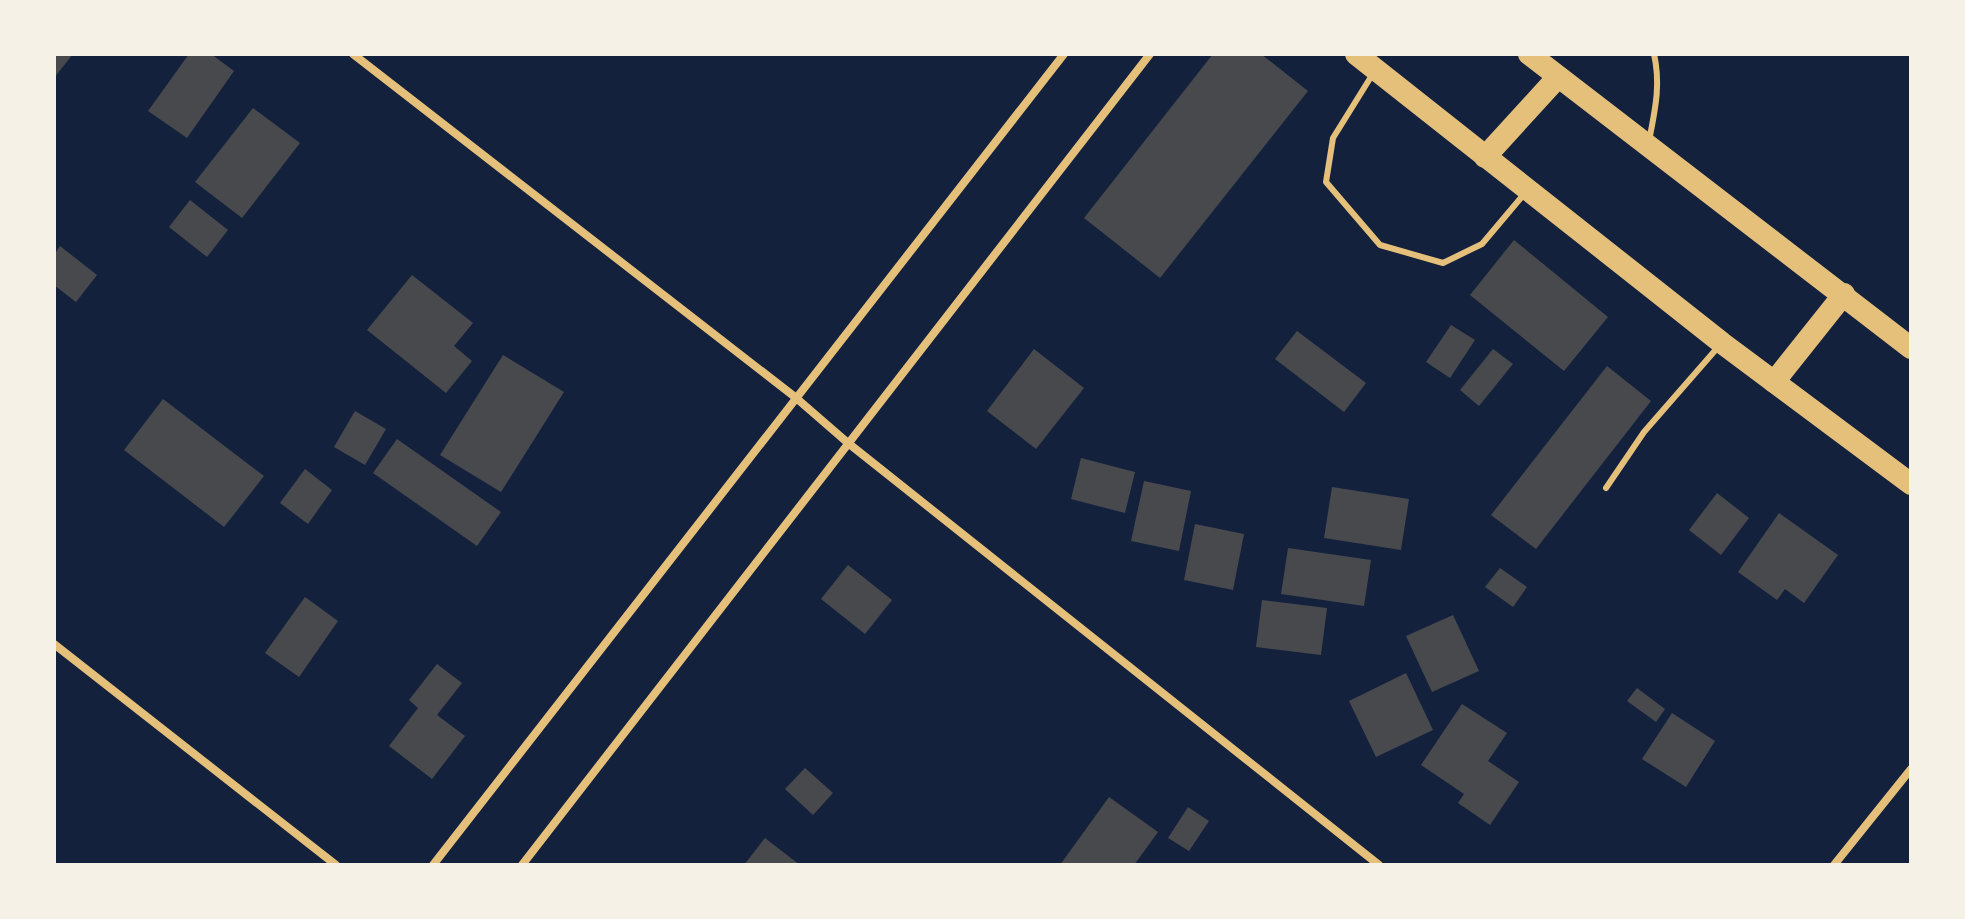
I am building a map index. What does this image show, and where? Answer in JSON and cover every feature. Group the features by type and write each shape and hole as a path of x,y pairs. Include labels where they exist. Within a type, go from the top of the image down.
{"highway":[{"path":"1356,54 1722,343 1911,484"},
{"path":"1529,54 1911,348"},
{"path":"1485,157 1558,77"},
{"path":"1774,382 1844,294"}],"street":[{"path":"353,54 795,397 848,443 1379,865"},
{"path":"433,865 1064,54"},
{"path":"522,865 1150,54"},
{"path":"54,644 336,865"},
{"path":"1834,865 1911,769"}],"lane":[{"path":"1647,146 1658,98 1658,71 1654,54"},
{"path":"1376,70 1333,138 1326,182 1380,245 1443,263 1482,244 1527,190"},
{"path":"1606,488 1644,432 1722,343"}],"building":[{"path":"54,54 73,54 54,78"},
{"path":"189,54 211,54 234,71 187,138 148,111"},
{"path":"1213,54 1261,54 1308,91 1160,278 1084,218"},
{"path":"253,108 300,143 242,218 195,182"},
{"path":"190,200 228,230 207,257 169,227"},
{"path":"1514,240 1608,317 1564,371 1470,295"},
{"path":"60,246 97,275 76,302 54,285 54,255"},
{"path":"412,275 473,323 454,346 472,361 446,393 367,330"},
{"path":"1451,325 1475,340 1450,378 1426,362"},
{"path":"1297,331 1366,383 1344,412 1275,359"},
{"path":"1034,349 1084,388 1036,449 987,411"},
{"path":"1493,349 1513,364 1479,406 1460,390"},
{"path":"503,355 564,392 501,492 440,455"},
{"path":"1607,366 1651,401 1536,549 1491,515"},
{"path":"163,399 264,476 224,527 124,450"},
{"path":"355,411 386,429 365,465 334,447"},
{"path":"397,439 501,512 477,546 373,473"},
{"path":"1081,458 1135,472 1125,513 1071,499"},
{"path":"305,469 332,490 308,524 280,503"},
{"path":"1144,481 1191,491 1179,551 1131,541"},
{"path":"1332,487 1409,499 1401,550 1324,538"},
{"path":"1717,493 1749,518 1721,555 1689,530"},
{"path":"1779,513 1838,555 1804,603 1785,589 1777,600 1738,572"},
{"path":"1195,524 1244,534 1233,590 1184,580"},
{"path":"1288,548 1371,560 1364,606 1281,594"},
{"path":"848,565 892,600 865,634 821,599"},
{"path":"1500,568 1527,587 1513,607 1485,587"},
{"path":"305,597 338,621 299,677 265,653"},
{"path":"1262,600 1327,608 1321,655 1256,647"},
{"path":"1453,615 1479,671 1432,692 1406,636"},
{"path":"437,664 462,683 437,715 465,736 432,779 389,746 418,708 409,700"},
{"path":"1406,673 1433,730 1376,757 1349,701"},
{"path":"1637,688 1665,709 1656,722 1627,701"},
{"path":"1462,704 1507,733 1488,761 1519,782 1490,825 1458,803 1464,794 1421,765"},
{"path":"1672,713 1715,741 1686,787 1642,759"},
{"path":"805,768 833,793 813,815 785,789"},
{"path":"1109,797 1158,832 1134,865 1060,865"},
{"path":"1188,807 1209,821 1189,851 1168,838"},
{"path":"765,838 800,865 744,865"}]}
